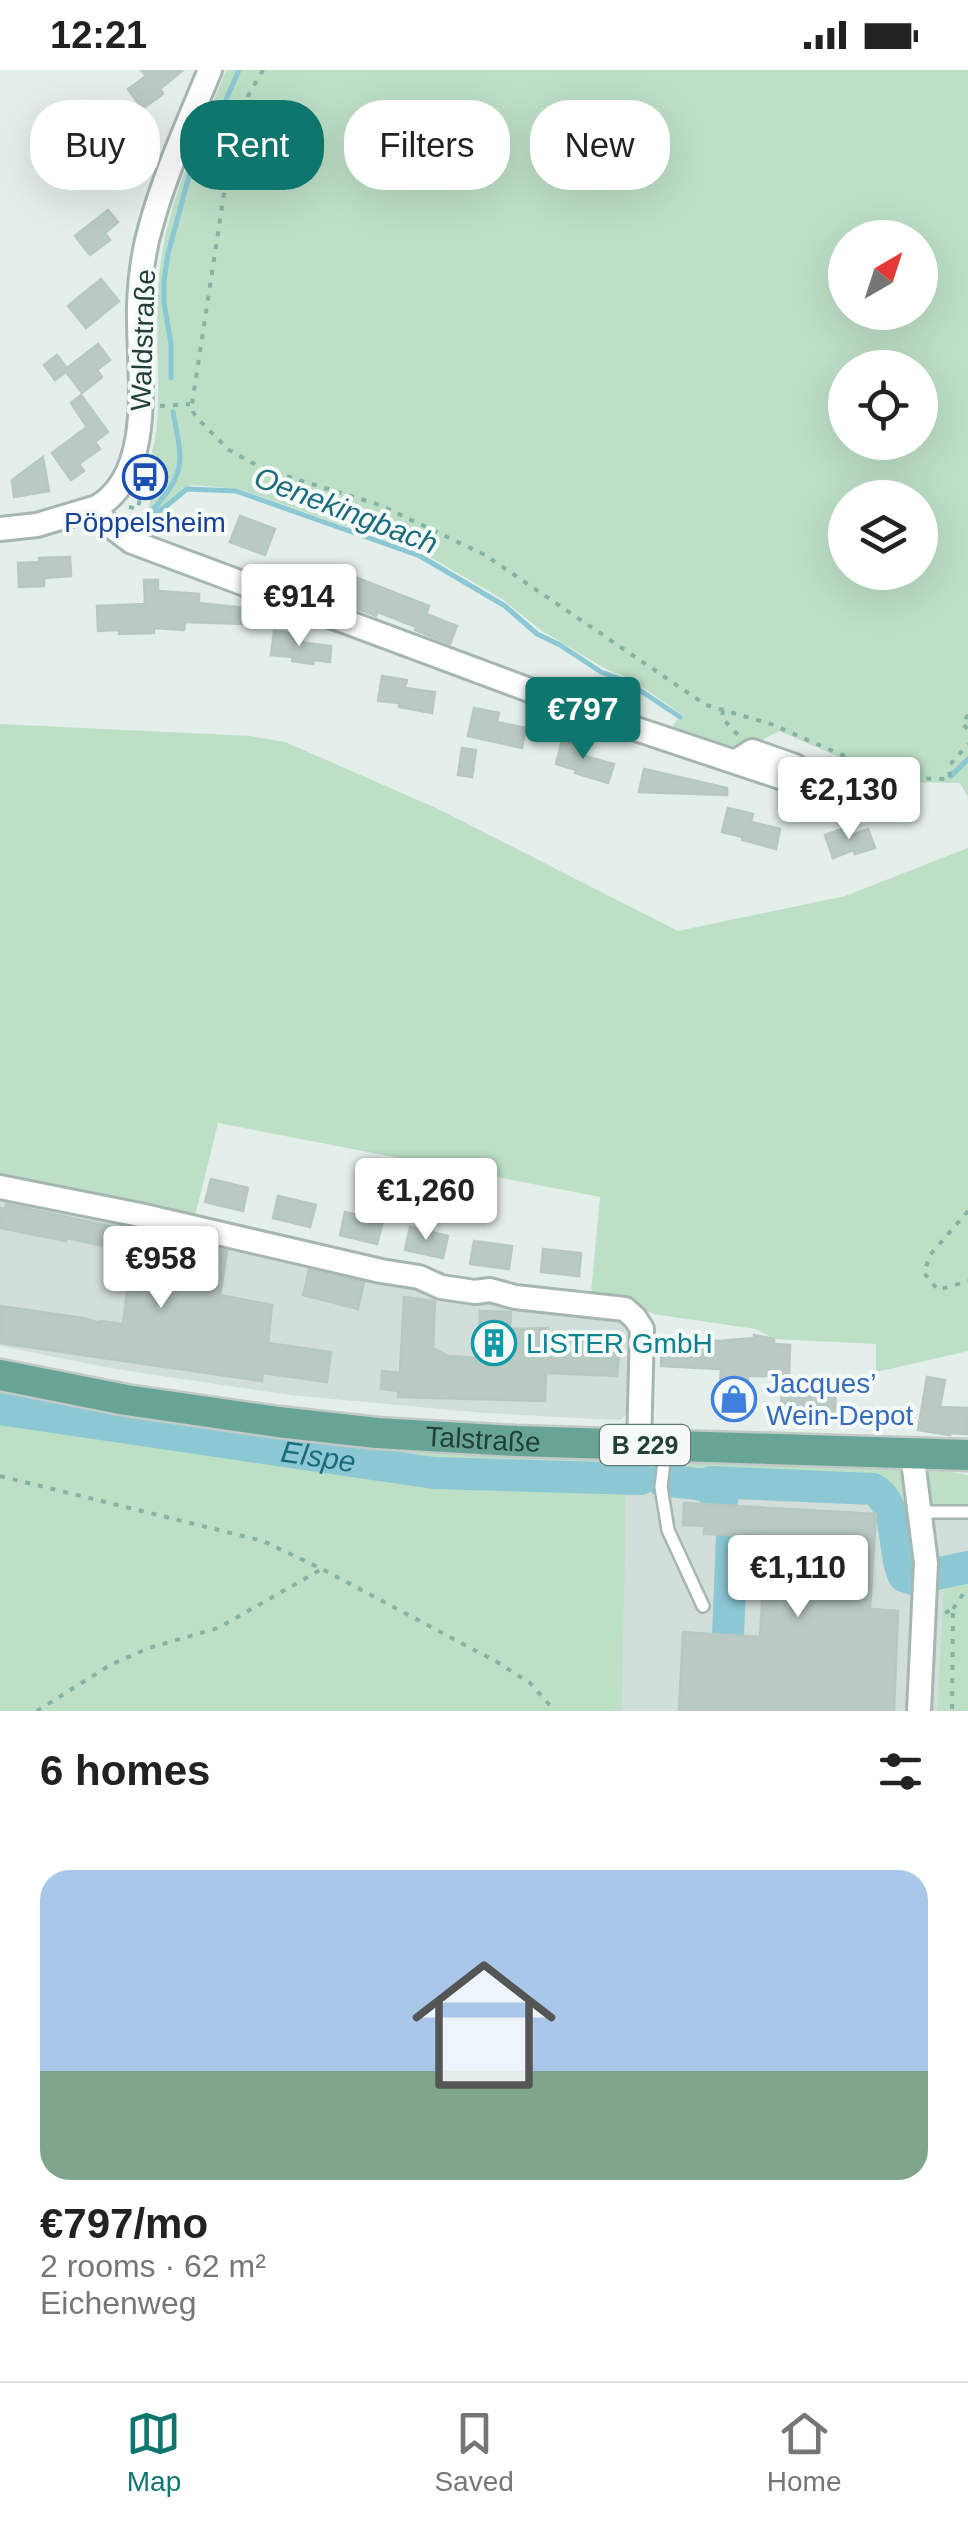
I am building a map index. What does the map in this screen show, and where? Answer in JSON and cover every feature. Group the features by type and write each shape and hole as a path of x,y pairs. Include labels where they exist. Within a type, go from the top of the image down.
{"main road":[{"name":"Talstraße","path":"0,1375 126,1400 327,1427 465,1438 968,1454"}],"street":[{"name":"Waldstraße","path":"96,508 128,471 138,446 139,306 150,229 210,70"},
{"path":"0,528 37,525 96,508 104,521 132,542 618,723 743,756"},
{"path":"0,1187 140,1214 381,1272 419,1277 441,1287 625,1309 642,1329 652,1445"},
{"path":"912,1453 926,1563 920,1711"}],"lane":[{"path":"652,1445 668,1530 703,1606"},
{"path":"920,1512 968,1512"}],"path":[{"path":"263,70 248,96 230,154 192,404 197,418 228,450 283,475 380,505 485,555 699,701 772,724 895,778 950,779 949,766 968,744"},
{"path":"140,407 192,404"},
{"path":"723,710 722,718 752,746 743,756"},
{"path":"968,715 962,724 968,728"},
{"path":"968,1212 930,1255 924,1274 938,1290 968,1281"},
{"path":"0,1476 264,1542 497,1662 530,1683 555,1711"},
{"path":"38,1711 110,1665 149,1648 218,1628 322,1569"},
{"path":"952,1711 953,1609 963,1594 968,1594"},
{"path":"924,1611 953,1609"}],"shaded area":[{"path":"0,1197 614,1314 631,1325 631,1409 621,1420 484,1413 290,1395 115,1369 0,1346"},
{"path":"625,1488 954,1508 968,1522 968,1575 944,1579 937,1711 622,1711"}],"green space":[{"path":"226,70 968,70 968,797 960,783 897,782 779,731 738,753 671,729 681,714 631,679 606,669 542,631 502,599 425,554 239,489 191,485 165,505 167,510 146,527 142,513 149,507 155,476 148,469 157,424 161,261 180,185 180,190 324,190 324,100 214,100"},
{"path":"0,724 250,736 285,742 436,808 678,931 845,896 968,848 968,1351 876,1372 876,1344 774,1339 756,1329 653,1314 618,1295 591,1293 600,1197 218,1123 195,1216 169,1207 0,1174"},
{"path":"0,1389 898,1463 968,1475 968,1522 954,1508 626,1488 622,1711 0,1711"},
{"path":"968,1575 968,1711 937,1711 944,1579"}],"building":[{"path":"141,70 183,70 160,89 163,94 155,100 136,100 128,89 146,76"},
{"path":"108,210 118,222 105,233 110,240 90,255 75,236"},
{"path":"101,279 119,301 86,328 68,306"},
{"path":"98,344 110,360 97,370 102,377 82,393 66,372 55,380 44,365 57,355 67,368"},
{"path":"81,395 108,432 95,442 100,449 79,464 84,471 71,480 52,453 87,427 71,403"},
{"path":"43,457 49,491 14,497 12,480"},
{"path":"240,516 275,529 265,555 230,542"},
{"path":"70,557 71,576 44,578 44,586 19,587 18,563"},
{"path":"337,570 429,606 426,614 457,626 450,644 378,612 376,616 348,605 349,601 328,593"},
{"path":"144,580 158,580 158,591 199,594 199,603 246,608 245,624 185,622 184,630 154,628 154,633 119,634 119,630 98,631 97,606 145,604"},
{"path":"274,631 300,634 299,642 331,646 330,662 314,660 313,664 271,655"},
{"path":"382,676 407,680 405,688 435,692 432,713 378,701"},
{"path":"474,708 499,713 497,722 526,728 522,748 468,736"},
{"path":"562,740 587,747 585,756 614,764 608,783 556,764"},
{"path":"462,748 476,750 472,777 458,775"},
{"path":"644,769 727,788 727,795 639,792"},
{"path":"728,808 753,814 751,822 780,829 776,849 722,832"},
{"path":"850,826 852,835 868,829 875,848 855,854 853,850 833,858 825,835"},
{"path":"211,1179 248,1188 243,1211 205,1202"},
{"path":"278,1196 316,1205 310,1227 273,1218"},
{"path":"6,1204 227,1251 220,1295 272,1305 268,1343 331,1352 327,1382 263,1373 262,1381 0,1343 0,1306 123,1324 127,1291 136,1293 141,1254 0,1228 0,1208 5,1209"},
{"path":"345,1212 383,1221 377,1244 340,1235"},
{"path":"410,1227 448,1236 443,1258 405,1250"},
{"path":"474,1241 512,1246 509,1269 470,1264"},
{"path":"543,1249 581,1253 579,1276 541,1272"},
{"path":"309,1270 364,1282 358,1309 303,1295"},
{"path":"404,1297 435,1301 433,1348 448,1356 478,1358 480,1311 511,1312 510,1329 548,1328 547,1339 603,1343 603,1353 619,1353 617,1376 546,1373 545,1401 398,1397 399,1391 381,1389 382,1371 400,1373"},
{"path":"754,1335 774,1339 774,1344 790,1345 789,1376 748,1376 747,1410 719,1409 721,1369 661,1366 662,1338 719,1341"},
{"path":"927,1377 945,1380 940,1407 968,1408 968,1434 918,1430"},
{"path":"782,1379 836,1381 835,1413 781,1411"},
{"path":"684,1503 876,1514 870,1609 898,1611 894,1711 679,1711 683,1632 760,1637 766,1536 704,1534 705,1526 683,1525"}],"waterway":[{"path":"171,378 171,343 164,303 168,254 192,165 211,134 239,70"},
{"path":"150,513 171,487 179,466 173,412"},
{"name":"Oenekingbach","path":"145,519 187,489 236,491 420,556 505,606 537,634 601,672 626,681 680,717"},
{"name":"Oenekingbach","path":"951,776 968,759"},
{"name":"Elspe","path":"0,1409 434,1473 640,1479"},
{"name":"Elspe","path":"661,1480 706,1485 722,1500"},
{"path":"706,1485 711,1482 873,1489 882,1496 892,1516 904,1576 913,1579 968,1567"},
{"name":"Elspe","path":"728,1635 732,1536"}],"place":[{"name":"Pöppelsheim","path":"145,477"},
{"name":"LISTER GmbH","path":"494,1343"},
{"name":"Jacques’ Wein-Depot","path":"734,1399"}]}
